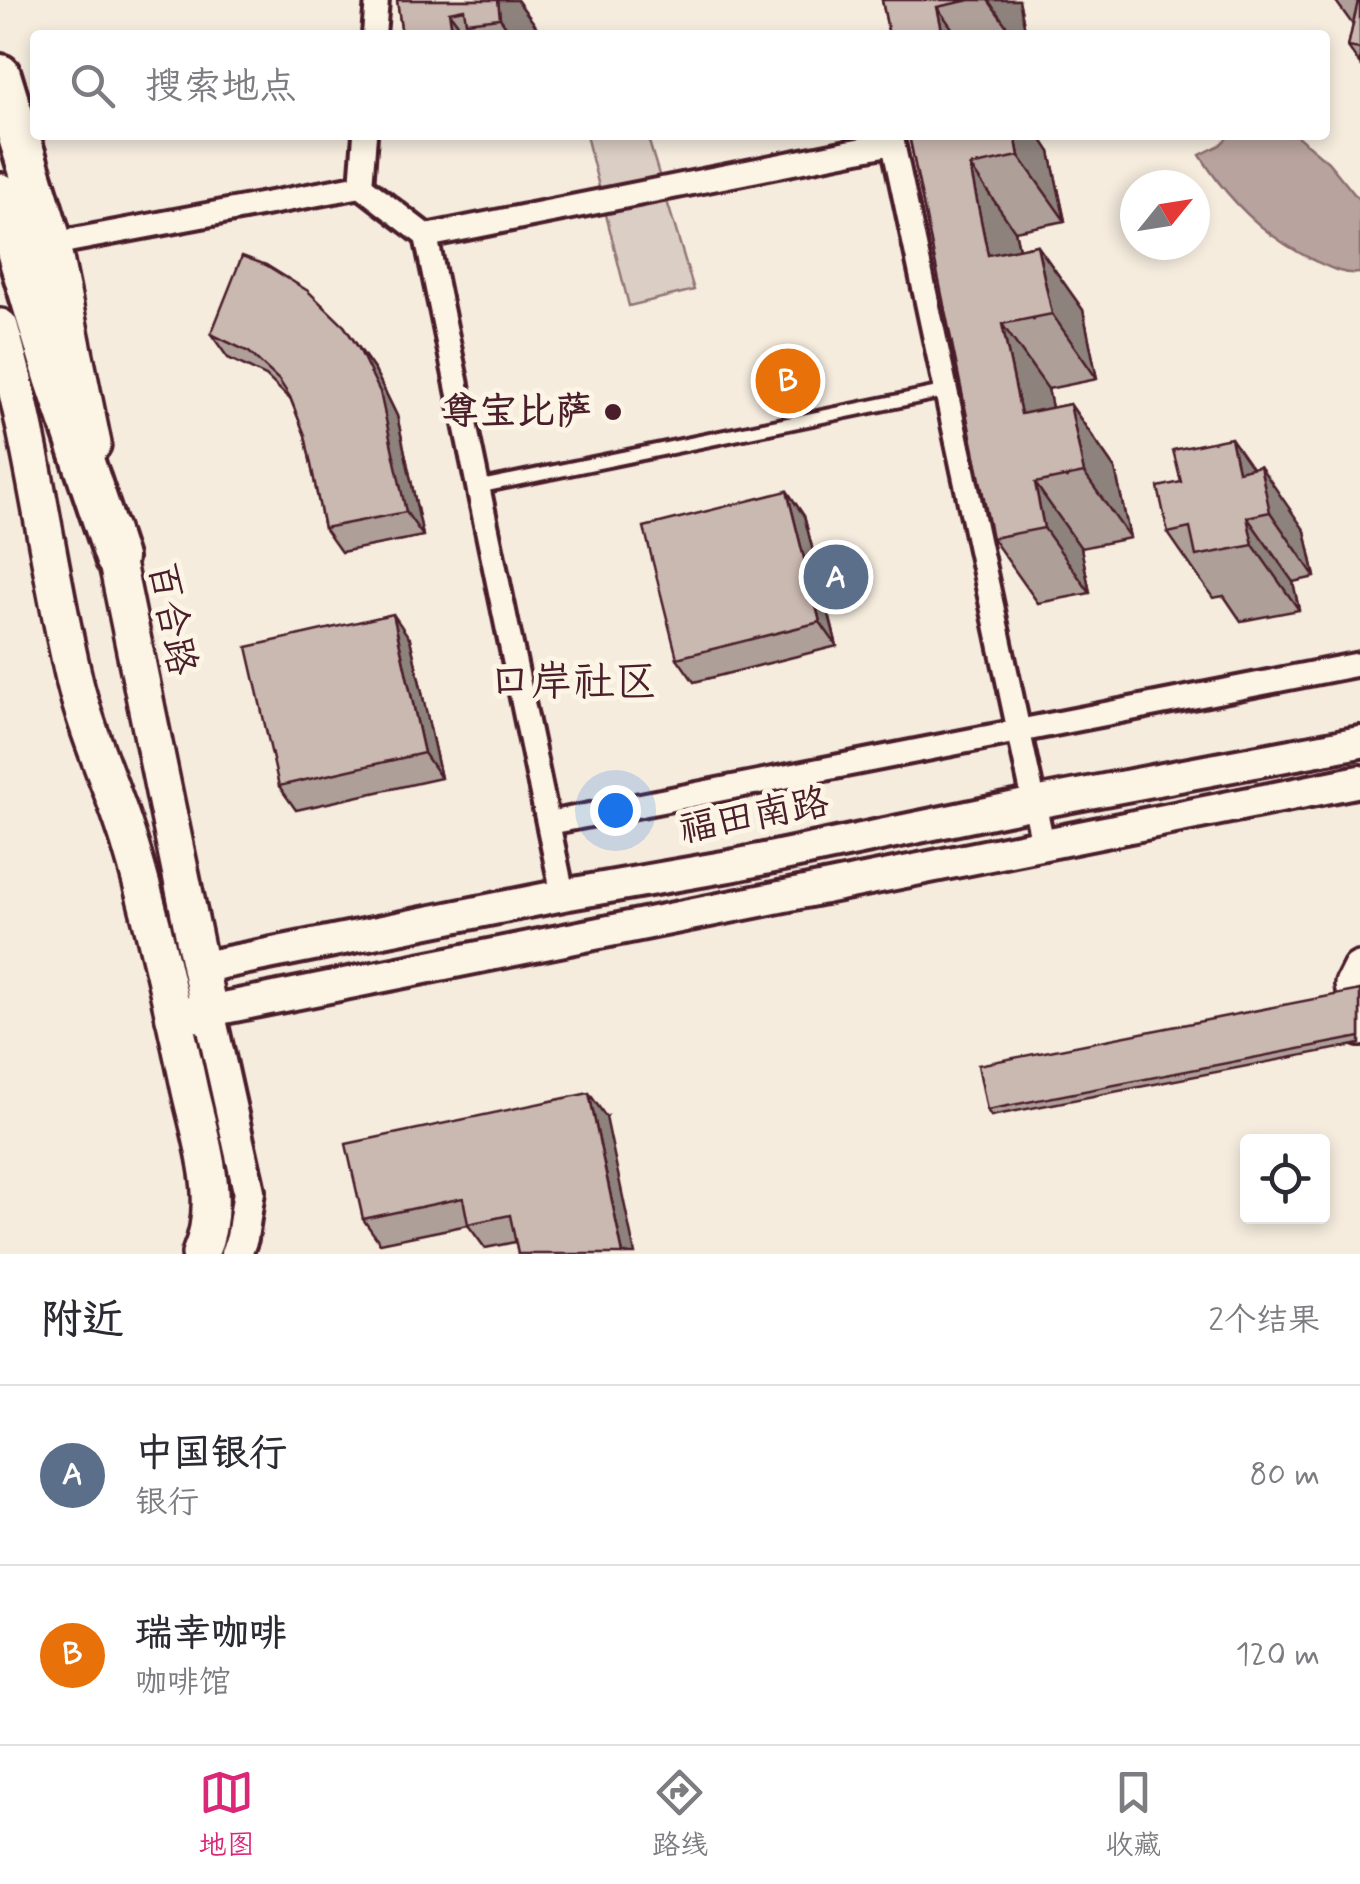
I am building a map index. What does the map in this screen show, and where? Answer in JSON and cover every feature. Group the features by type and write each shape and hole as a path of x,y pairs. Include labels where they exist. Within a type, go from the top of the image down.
{"highway":[{"path":"0,76 52,244"},
{"path":"0,194 55,377 116,558"}],"main road":[{"name":"百合路","path":"52,244 116,558 191,1015 212,1199 210,1228 200,1254"},
{"name":"百合路","path":"0,327 17,390 75,684 128,839 182,971"},
{"path":"1360,970 1353,984 1360,1028"}],"street":[{"path":"375,30 378,0"},
{"path":"361,186 365,140"},
{"path":"426,236 889,140"},
{"path":"894,140 1043,844"},
{"path":"52,244 361,186 426,236 563,895"},
{"path":"549,823 1360,664"},
{"name":"福田南路","path":"182,971 735,865 1034,802 1360,742"},
{"path":"236,1254 249,1190 191,1015 1360,781"}],"lane":[{"path":"479,487 946,391"}],"shaded area":[{"path":"587,140 649,140 694,290 629,306"},
{"path":"1225,140 1302,140 1328,162 1360,201 1360,273 1348,273 1315,261 1264,229 1223,188 1200,155"}],"building":[{"path":"397,0 498,0 500,18 466,22 464,9 449,12 452,30 401,30"},
{"path":"882,0 970,0 937,7 942,30 888,30"},
{"path":"1355,0 1360,0 1360,49 1348,47 1358,1"},
{"path":"910,140 1016,140 1019,156 970,166 988,255 1037,245 1052,314 1002,324 1021,414 1070,404 1084,473 1035,483 1044,528 992,538"},
{"path":"242,256 266,265 308,291 344,326 358,347 380,392 406,512 324,528 305,435 290,397 279,380 249,352 211,334"},
{"path":"1231,438 1238,471 1260,466 1270,512 1247,517 1253,545 1196,556 1190,528 1168,533 1158,487 1181,482 1173,450"},
{"path":"787,491 820,622 677,658 644,527"},
{"path":"393,614 424,753 279,786 247,647"},
{"path":"1360,990 1360,1037 987,1110 978,1065"},
{"path":"589,1093 623,1254 518,1254 510,1215 468,1224 463,1198 363,1219 346,1144"}],"place":[{"name":"瑞幸咖啡","path":"788,381"},
{"name":"尊宝比萨","path":"613,412"},
{"name":"中国银行","path":"836,577"}],"district":[{"name":"口岸社区","path":"573,683"}]}
